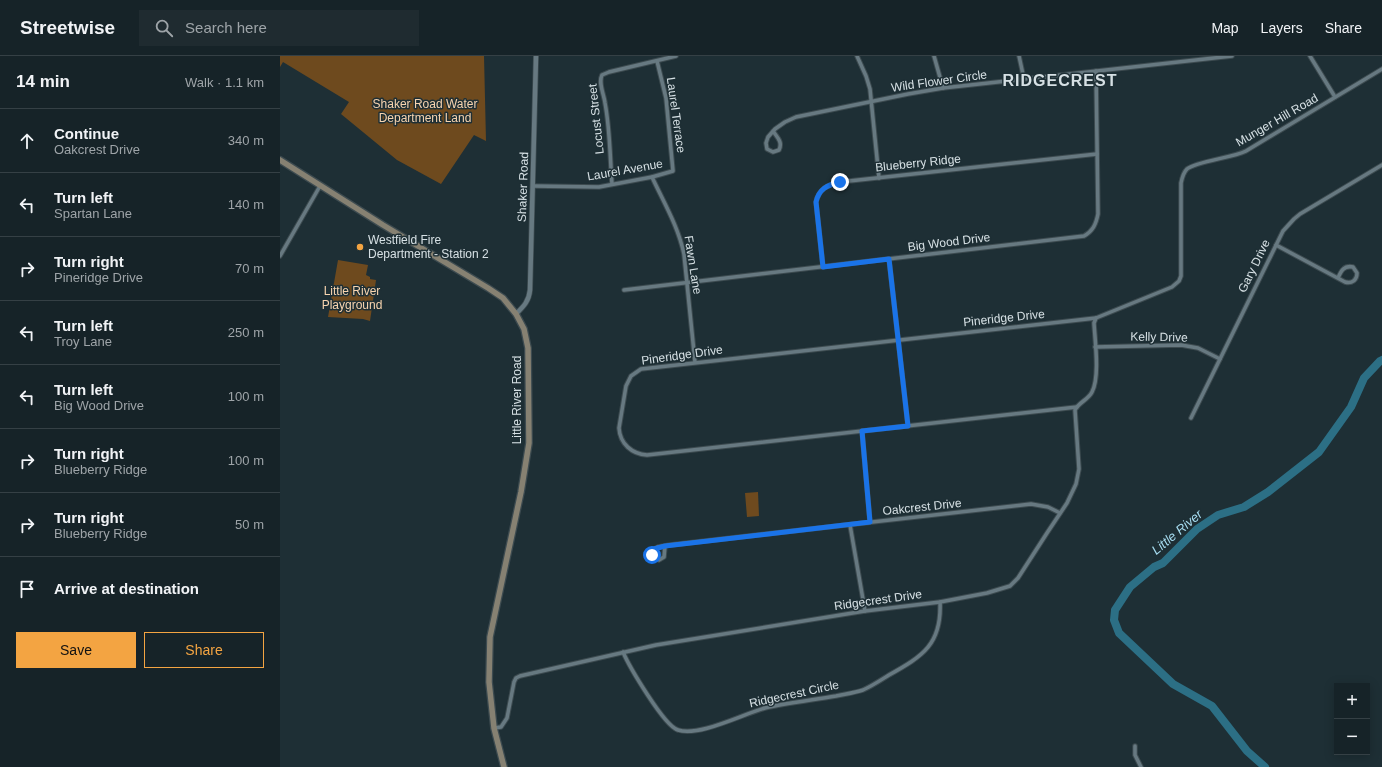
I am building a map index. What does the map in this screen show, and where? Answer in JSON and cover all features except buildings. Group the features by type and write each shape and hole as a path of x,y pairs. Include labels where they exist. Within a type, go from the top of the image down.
{"main road":[{"name":"Little River Road","path":"280,160 503,298 516,314 524,330 528,348 529,443 522,492 490,637 489,682 494,728 504,767"}],"street":[{"name":"Shaker Road","path":"516,314 526,303 529,296 531,269 536,56"},
{"path":"657,61 676,56"},
{"path":"858,56 868,82 872,102 879,178"},
{"path":"934,56 943,88"},
{"path":"1019,56 1024,79"},
{"name":"Wild Flower Circle","path":"773,131 785,122 796,117 943,88 1232,56"},
{"path":"1310,56 1335,97"},
{"name":"Locust Street","path":"612,184 606,104 601,83 602,75 608,72 657,61"},
{"name":"Laurel Terrace","path":"657,61 666,98 673,171"},
{"name":"Munger Hill Road","path":"1096,318 1172,287 1179,281 1181,270 1181,183 1186,170 1198,164 1241,154 1382,69"},
{"name":"Big Wood Drive","path":"624,290 1084,236 1095,226 1098,214 1096,71"},
{"path":"773,131 780,140 781,145 779,150 773,152 768,151 766,145 767,139 773,131"},
{"name":"Blueberry Ridge","path":"823,267 816,202 819,193 827,186 834,183 1097,154"},
{"name":"Gary Drive","path":"1191,418 1283,231 1294,219 1382,165"},
{"name":"Laurel Avenue","path":"533,186 585,188 599,187 652,177 673,171"},
{"name":"Fawn Lane","path":"652,177 681,241 687,282 695,362"},
{"path":"280,256 320,186"},
{"path":"1276,246 1338,278 1347,282 1355,280 1357,273 1354,268 1348,266 1343,269 1338,278"},
{"path":"889,259 908,426"},
{"path":"1077,407 1087,399 1093,390 1096,378 1094,323 1096,318"},
{"name":"Pineridge Drive","path":"1077,407 647,455 631,451 622,440 619,428 626,386 630,376 636,371 648,367 1096,318"},
{"name":"Kelly Drive","path":"1095,347 1181,345 1198,348 1220,359"},
{"name":"Ridgecrest Drive","path":"494,728 501,727 508,718 516,678 538,671 677,641 865,611 940,602 987,593 1010,586 1018,578 1060,513 1076,484 1079,469 1075,419 1077,407"},
{"path":"862,431 870,522"},
{"name":"Oakcrest Drive","path":"665,546 1031,504 1048,507 1060,513"},
{"path":"850,525 865,611"},
{"path":"665,546 666,555 659,560 655,559 652,555 654,550 657,547 665,546"},
{"name":"Ridgecrest Circle","path":"624,652 628,663 651,699 672,727 683,731 698,730 764,709 863,690 914,661 928,648 936,636 939,626 941,616 940,602"},
{"path":"1135,746 1135,755 1141,767"}],"green space":[{"name":"Shaker Road Water Department Land","path":"280,56 484,56 486,141 474,135 441,184 397,160 341,114 349,102 283,62 280,67"},
{"name":"Little River Playground","path":"338,260 368,265 366,275 370,277 370,279 376,280 370,321 363,319 328,317"},
{"path":"758,492 759,516 747,517 745,493"}],"waterway":[{"name":"Little River","path":"1265,767 1247,751 1212,706 1173,684 1119,633 1114,620 1115,610 1130,587 1154,567 1163,563 1197,529 1218,515 1244,507 1268,492 1319,452 1351,407 1364,378 1382,360"}],"place":[{"name":"Westfield Fire Department - Station 2","path":"360,247"}],"district":[{"name":"RIDGECREST","path":"1060,80"}],"route":[{"path":"652,555 654,549 657,547 870,522 862,431 908,426 889,259 823,267 816,202 822,189 834,183 840,182"}]}
